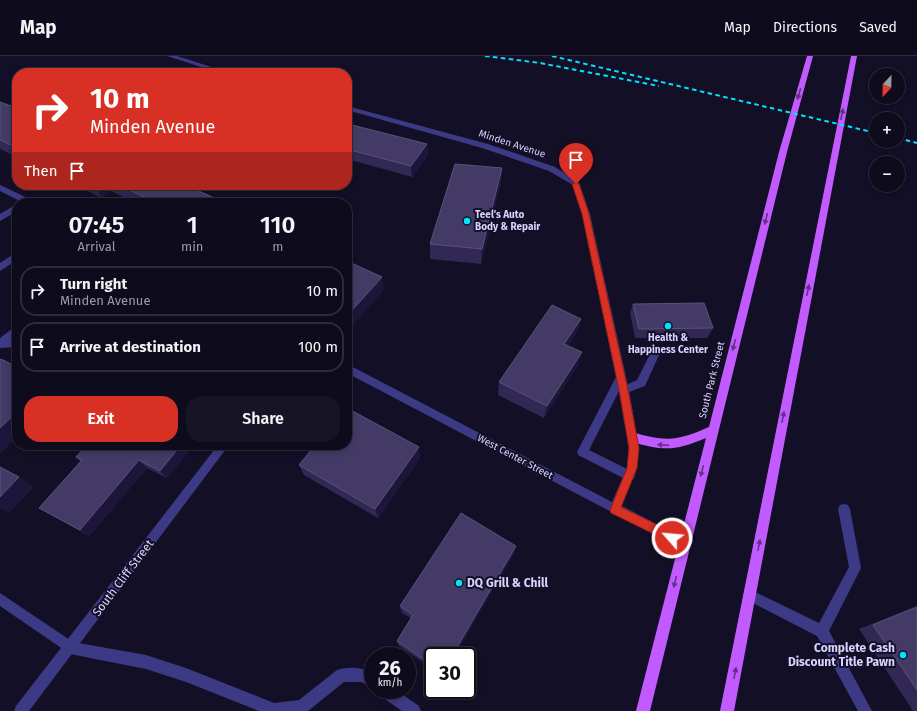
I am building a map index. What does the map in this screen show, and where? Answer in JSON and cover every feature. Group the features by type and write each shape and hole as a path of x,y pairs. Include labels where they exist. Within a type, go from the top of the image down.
{"main road":[{"name":"South Park Street","path":"643,711 783,152 810,56"},
{"path":"727,711 854,56"},
{"path":"632,437 654,444 668,445 682,443 713,430"}],"street":[{"path":"170,56 210,68"},
{"name":"Minden Avenue","path":"352,109 507,154 552,169 576,184 586,214 624,390 634,448 632,468 615,510"},
{"path":"0,188 19,198"},
{"path":"0,218 12,210"},
{"path":"0,268 12,259"},
{"path":"0,343 12,333"},
{"path":"0,343 12,343"},
{"path":"624,390 641,384 655,353"},
{"name":"West Center Street","path":"352,371 615,510 684,544"},
{"path":"621,378 582,452 629,476"},
{"name":"South Cliff Street","path":"21,711 220,450"},
{"path":"822,631 855,568 844,509"},
{"path":"749,595 822,631 865,711"},
{"path":"0,599 70,648 146,662 186,674 274,710 303,709 342,675 364,675"},
{"path":"397,699 414,711"}],"building":[{"path":"0,102 12,106 12,146 0,140"},
{"path":"352,125 427,144 411,166 352,150"},
{"name":"Teel's Auto Body & Repair","path":"455,164 502,168 482,249 430,244"},
{"path":"129,190 196,190 215,198 147,198"},
{"path":"352,263 382,277 352,310"},
{"path":"704,303 713,328 639,329 633,304"},
{"path":"552,305 581,319 564,344 582,352 547,406 499,382"},
{"path":"1,359 12,364 12,417 0,428"},
{"path":"352,411 419,447 375,509 299,465 311,450 352,450"},
{"path":"82,450 177,450 160,471 139,460 80,530 39,508 82,460 76,457"},
{"path":"0,467 19,477 0,497"},
{"name":"DQ Grill & Chill","path":"461,513 516,546 457,647 424,647 424,660 416,654 416,647 406,647 397,641 413,615 400,606"},
{"path":"917,607 917,690 873,625"}],"railway":[{"path":"485,56 540,63 659,86"},
{"path":"552,56 869,131"},
{"path":"905,140 917,143"}],"place":[{"name":"Teel's Auto Body & Repair","path":"467,221"},
{"name":"Health & Happiness Center","path":"668,326"},
{"name":"DQ Grill & Chill","path":"459,583"},
{"name":"Complete Cash Discount Title Pawn","path":"903,655"}],"route":[{"path":"576,184 586,214 624,390 634,448 632,468 615,510 672,538"}]}
